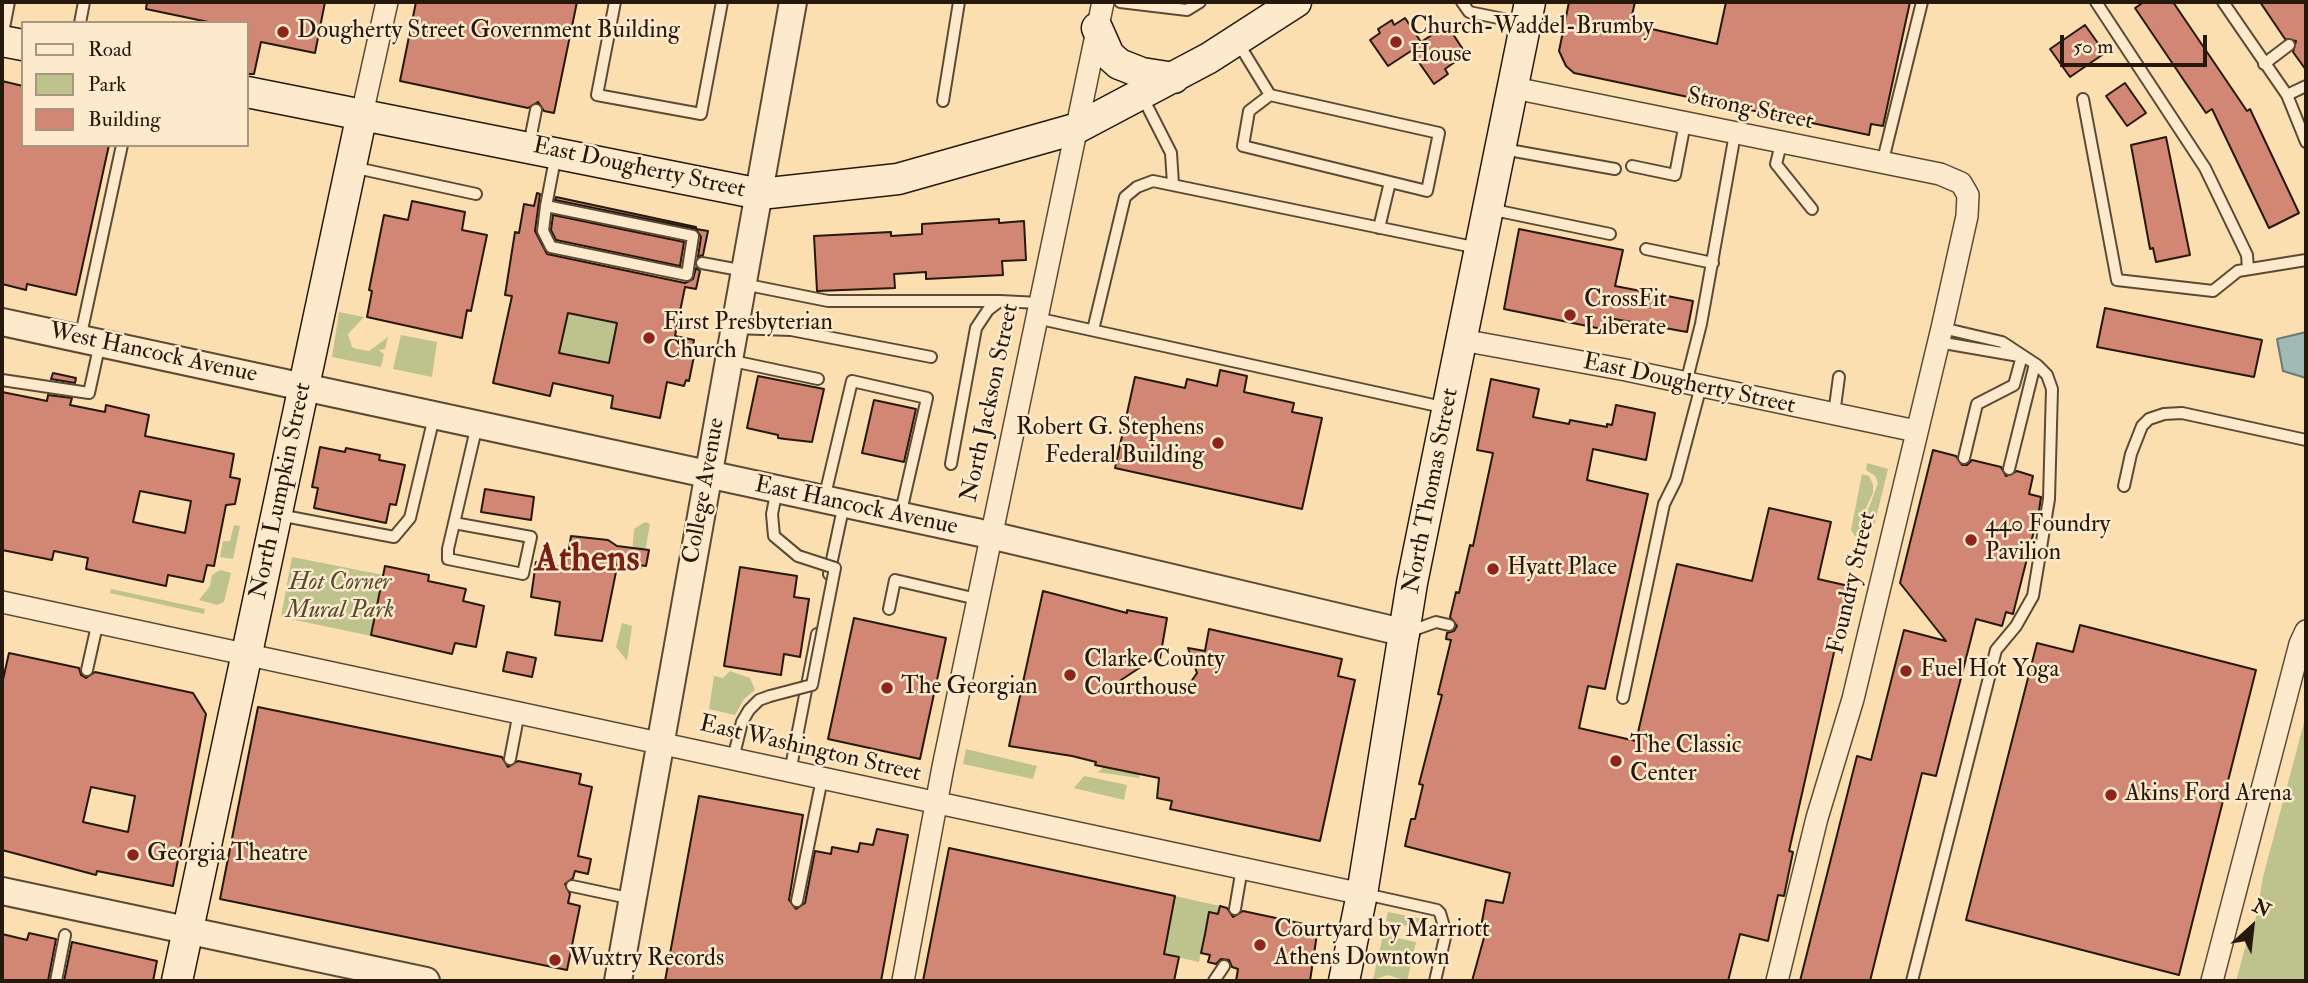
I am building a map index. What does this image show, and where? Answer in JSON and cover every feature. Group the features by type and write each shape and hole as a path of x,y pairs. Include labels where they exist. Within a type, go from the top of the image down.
{"main road":[{"name":"East Dougherty Street","path":"248,92 760,194 898,179 1075,129 1174,78 1296,2"},
{"name":"North Thomas Street","path":"1344,981 1362,894 1406,634 1412,583 1528,13"},
{"path":"1100,15 1109,55 1119,64 1142,73 1174,78"},
{"path":"2,39 21,44"},
{"name":"North Lumpkin Street","path":"177,981 362,114"}],"street":[{"name":"North Lumpkin Street","path":"362,114 387,2"},
{"name":"College Avenue","path":"618,981 706,474 760,194 793,2"},
{"name":"North Jackson Street","path":"904,981 935,804 1100,15"},
{"name":"Strong Street","path":"1514,88 1940,174 1961,183 1968,195"},
{"name":"Foundry Street","path":"1777,981 1817,818 1853,699 1940,335 1966,216 1968,195"},
{"name":"West Hancock Avenue","path":"2,322 304,387"},
{"name":"East Dougherty Street","path":"1462,340 1916,431"},
{"name":"East Hancock Avenue","path":"304,387 990,535 1406,634"},
{"name":"East Washington Street","path":"2,602 1362,894"},
{"path":"2212,981 2300,644 2306,631"},
{"path":"2,891 426,981"}],"lane":[{"path":"2,39 9,2"},
{"path":"80,21 84,2"},
{"path":"615,2 597,95 701,114 722,2"},
{"path":"943,101 959,2"},
{"path":"1120,2 1186,10 1200,2"},
{"path":"1462,2 1469,12 1528,13"},
{"path":"1882,164 1922,2"},
{"path":"2096,2 2205,168 2247,255 2248,269"},
{"path":"2222,2 2287,95 2306,142"},
{"path":"1236,40 1270,94 1439,133 1427,191 1243,146 1249,111 1270,94"},
{"path":"2264,64 2289,45"},
{"path":"2287,95 2306,86"},
{"path":"1142,95 1171,153 1173,184"},
{"path":"2083,99 2117,280 2213,291 2238,271 2306,260"},
{"path":"536,110 546,205 542,231 551,247 687,275 693,236 546,205"},
{"path":"1632,166 1675,175 1685,123"},
{"path":"1623,698 1664,504 1676,480 1735,134"},
{"path":"1781,144 1776,164 1812,209"},
{"path":"2,380 89,393 90,341 122,147"},
{"path":"1500,148 1615,169"},
{"path":"351,166 476,194"},
{"path":"1093,330 1125,197 1137,187 1153,181 1481,248"},
{"path":"1379,229 1390,182"},
{"path":"1489,209 1610,234"},
{"path":"1646,249 1713,263"},
{"path":"702,263 744,278 828,301 1000,301 1037,310 1093,330 1449,409"},
{"path":"951,464 976,328 988,310 1000,301"},
{"path":"734,328 791,330 931,357"},
{"path":"1912,981 1996,650 2016,626 2033,596 2049,499 2052,389 2047,375 2002,342 1940,335"},
{"path":"1964,458 1977,404 2014,385 2022,356"},
{"path":"728,360 818,379"},
{"path":"2009,469 2035,364"},
{"path":"1834,414 1839,377"},
{"path":"790,772 852,382 927,398 900,516"},
{"path":"2124,486 2131,454 2142,426 2149,419 2164,414 2182,413 2306,440"},
{"path":"276,514 394,537 410,519 434,415"},
{"path":"454,523 531,537 523,574 448,559 454,523 477,424"},
{"path":"733,759 742,722 748,710 759,700 812,685 835,568 798,556 774,536 772,514 777,489"},
{"path":"888,609 895,580 977,599"},
{"path":"88,670 98,621"},
{"path":"1406,634 1436,622 1448,625"},
{"path":"510,759 519,712"},
{"path":"797,901 822,779"},
{"path":"1235,909 1242,868"},
{"path":"572,886 633,899"},
{"path":"1362,894 1440,913 1446,933 1435,981"},
{"path":"55,981 65,935"},
{"path":"1214,981 1224,966"}],"green space":[{"path":"569,307 617,323 609,363 559,353"},
{"path":"339,312 364,317 348,334 352,347 369,351 388,337 385,349 379,350 384,354 381,367 332,357"},
{"path":"401,335 437,342 432,377 393,369"},
{"path":"1867,463 1888,469 1873,530 1863,524 1878,483 1875,476 1866,470"},
{"path":"1862,474 1869,476 1873,484 1873,493 1859,523 1862,531 1872,534 1870,539 1855,536 1851,530"},
{"path":"645,522 650,524 642,569 631,569 634,529"},
{"path":"234,525 240,526 233,559 220,557 223,541 230,541"},
{"name":"Hot Corner Mural Park","path":"292,557 383,575 371,636 281,617"},
{"path":"220,570 231,573 224,602 217,605 199,600 210,586 212,575"},
{"path":"111,589 205,609 204,614 110,593"},
{"path":"622,623 632,626 627,661 616,647"},
{"path":"730,671 750,678 755,690 744,699 735,715 709,709 714,676 723,678"},
{"path":"1149,689 1158,691 1139,778 1097,772 1101,770"},
{"path":"2306,715 2306,981 2236,981 2249,933 2253,934 2263,877"},
{"path":"966,749 1037,766 1033,779 963,764"},
{"path":"1084,776 1127,785 1124,800 1074,788"},
{"path":"1175,896 1220,906 1218,914 1209,912 1199,962 1164,954"},
{"path":"1388,912 1423,919 1429,931 1386,921"},
{"path":"1383,935 1416,942 1407,981 1388,975 1373,980"}],"water":[{"path":"2306,332 2306,378 2283,371 2277,339"}],"building":[{"name":"Dougherty Street Government Building","path":"147,2 325,2 315,53 261,42 254,74 248,74 248,21 203,21 146,9"},
{"path":"416,2 577,2 554,113 544,111 538,102 528,108 400,81"},
{"path":"1569,2 1635,2 1630,24 1717,44 1726,2 1910,2 1883,126 1871,124 1869,135 1574,73 1566,66 1559,51"},
{"path":"2144,2 2173,2 2247,111 2250,109 2299,213 2269,228 2212,109 2206,113 2135,8"},
{"path":"2260,2 2306,2 2306,70 2293,52 2296,41 2285,39"},
{"path":"1405,18 1421,42 1447,25 1466,54 1445,69 1448,74 1434,84 1411,51 1388,66 1370,40 1380,33 1378,29 1392,20 1394,25"},
{"path":"2085,25 2105,53 2070,77 2050,49"},
{"path":"2,81 21,86 21,147 109,147 76,295 27,284 26,290 2,284"},
{"path":"2125,83 2146,113 2127,126 2106,96"},
{"path":"2166,137 2190,255 2156,262 2153,248 2150,249 2131,145"},
{"name":"First Presbyterian Church","path":"537,193 540,194 535,231 547,254 685,283 693,279 696,268 700,271 696,289 685,287 675,336 694,340 693,345 696,346 689,381 686,380 684,386 667,382 660,418 611,408 613,396 553,383 550,396 493,383 512,296 505,295 515,232 519,233 524,204 534,206","holes":["568,313 617,323 609,363 559,353"]},
{"path":"556,197 696,227 696,229 555,200"},
{"path":"412,201 465,212 462,230 487,235 471,311 467,310 462,338 367,317 372,291 369,290 384,215 408,220"},
{"path":"553,215 684,242 680,266 556,240 551,230"},
{"path":"999,219 999,223 1024,221 1026,260 1002,261 1003,275 926,279 926,272 894,274 895,288 817,291 814,236 891,232 891,236 922,234 922,224"},
{"path":"696,229 708,231 703,255 698,257 701,237"},
{"path":"1519,229 1623,250 1615,286 1693,301 1687,332 1609,318 1607,330 1504,309"},
{"path":"2105,308 2262,340 2254,377 2097,347"},
{"name":"Robert G. Stephens Federal Building","path":"1220,370 1247,376 1244,392 1294,403 1292,412 1322,418 1302,509 1115,468 1135,377 1185,388 1187,379 1217,386"},
{"path":"53,373 76,378 75,383 51,379"},
{"path":"758,376 824,389 812,442 778,438 778,435 747,428"},
{"name":"The Classic Center","path":"1491,379 1539,389 1533,417 1569,424 1570,420 1607,427 1607,424 1612,425 1616,405 1655,413 1646,460 1593,449 1587,480 1648,494 1605,689 1588,686 1579,728 1636,741 1677,564 1752,581 1769,508 1831,522 1818,579 1849,586 1789,851 1793,852 1784,896 1778,895 1768,941 1740,934 1728,981 1472,981 1485,934 1480,932 1486,900 1503,903 1510,873 1405,846 1411,819 1415,819 1423,785 1419,784 1442,695 1438,694 1451,640 1446,639 1447,633 1454,631 1457,626 1450,617 1456,592 1459,593 1470,545 1473,546 1493,453 1477,450"},
{"path":"2,392 47,401 48,395 72,398 70,405 105,412 106,405 149,415 145,436 234,454 230,477 240,479 235,504 226,505 214,566 207,565 203,582 168,575 166,586 86,569 88,558 54,551 52,560 2,550","holes":["140,491 191,501 185,533 133,522"]},
{"path":"874,400 916,409 904,462 862,453"},
{"path":"320,447 345,452 346,448 380,455 379,460 405,465 396,505 390,504 386,523 314,508 318,488 312,487"},
{"path":"1933,450 1956,456 1962,465 1967,465 1972,460 2001,467 2006,476 2017,471 2033,476 2029,494 2041,497 2039,511 2013,614 2006,612 2002,626 1976,619 1936,776 1922,773 1870,981 1800,981 1857,756 1871,760 1904,630 1946,641 1900,583"},
{"path":"485,489 534,497 531,520 481,512"},
{"path":"571,536 608,540 617,546 649,550 646,566 618,562 602,641 555,635 560,602 531,597 536,562 566,568"},
{"path":"385,566 429,575 428,581 466,589 463,601 484,606 476,647 455,643 452,654 371,635"},
{"path":"740,567 797,576 794,597 809,599 800,657 784,654 781,675 724,666"},
{"path":"1043,591 1127,613 1127,610 1167,618 1160,658 1156,657 1118,682 1177,695 1178,691 1184,692 1197,673 1188,648 1205,651 1209,629 1342,659 1338,676 1355,680 1320,841 1170,809 1172,801 1157,798 1159,778 1095,765 1096,762 1072,756 1009,746"},
{"name":"The Georgian","path":"854,618 946,638 920,759 828,739"},
{"name":"Akins Ford Arena","path":"2080,625 2256,670 2179,975 1966,920 2037,643 2073,652"},
{"path":"507,652 536,658 532,677 503,671"},
{"path":"9,653 79,668 81,675 86,678 95,672 193,693 206,714 173,886 97,871 96,875 2,850 2,684","holes":["91,787 135,796 128,832 83,822"]},
{"path":"258,707 502,757 508,767 518,761 581,774 579,784 592,787 578,856 591,859 588,874 575,871 573,878 565,884 570,894 568,903 580,906 567,970 220,899"},
{"path":"699,796 803,815 789,900 796,909 805,903 815,851 831,854 832,847 858,852 860,843 873,845 877,829 908,835 881,981 665,981"},
{"path":"949,848 1175,896 1164,954 1179,957 1174,981 923,981"},
{"name":"Courtyard by Marriott Athens Downtown","path":"1220,906 1227,908 1233,917 1243,911 1318,927 1310,981 1236,981 1238,969 1232,967 1229,960 1221,959 1216,964 1208,962 1210,955 1201,953 1209,912 1218,914"},
{"path":"29,933 56,939 48,981 2,981 2,934 27,940"},
{"path":"72,942 157,961 153,981 64,981"}],"place":[{"name":"Dougherty Street Government Building","path":"283,32"},
{"name":"Church-Waddel-Brumby House","path":"1396,42"},
{"name":"CrossFit Liberate","path":"1570,315"},
{"name":"First Presbyterian Church","path":"649,338"},
{"name":"Robert G. Stephens Federal Building","path":"1218,443"},
{"name":"440 Foundry Pavilion","path":"1971,540"},
{"name":"Hyatt Place","path":"1493,569"},
{"name":"Fuel Hot Yoga","path":"1906,671"},
{"name":"Clarke County Courthouse","path":"1070,675"},
{"name":"The Georgian","path":"887,688"},
{"name":"The Classic Center","path":"1616,761"},
{"name":"Akins Ford Arena","path":"2111,795"},
{"name":"Georgia Theatre","path":"133,855"},
{"name":"Courtyard by Marriott Athens Downtown","path":"1260,945"},
{"name":"Wuxtry Records","path":"555,960"}],"district":[{"name":"Athens","path":"587,562"}]}
